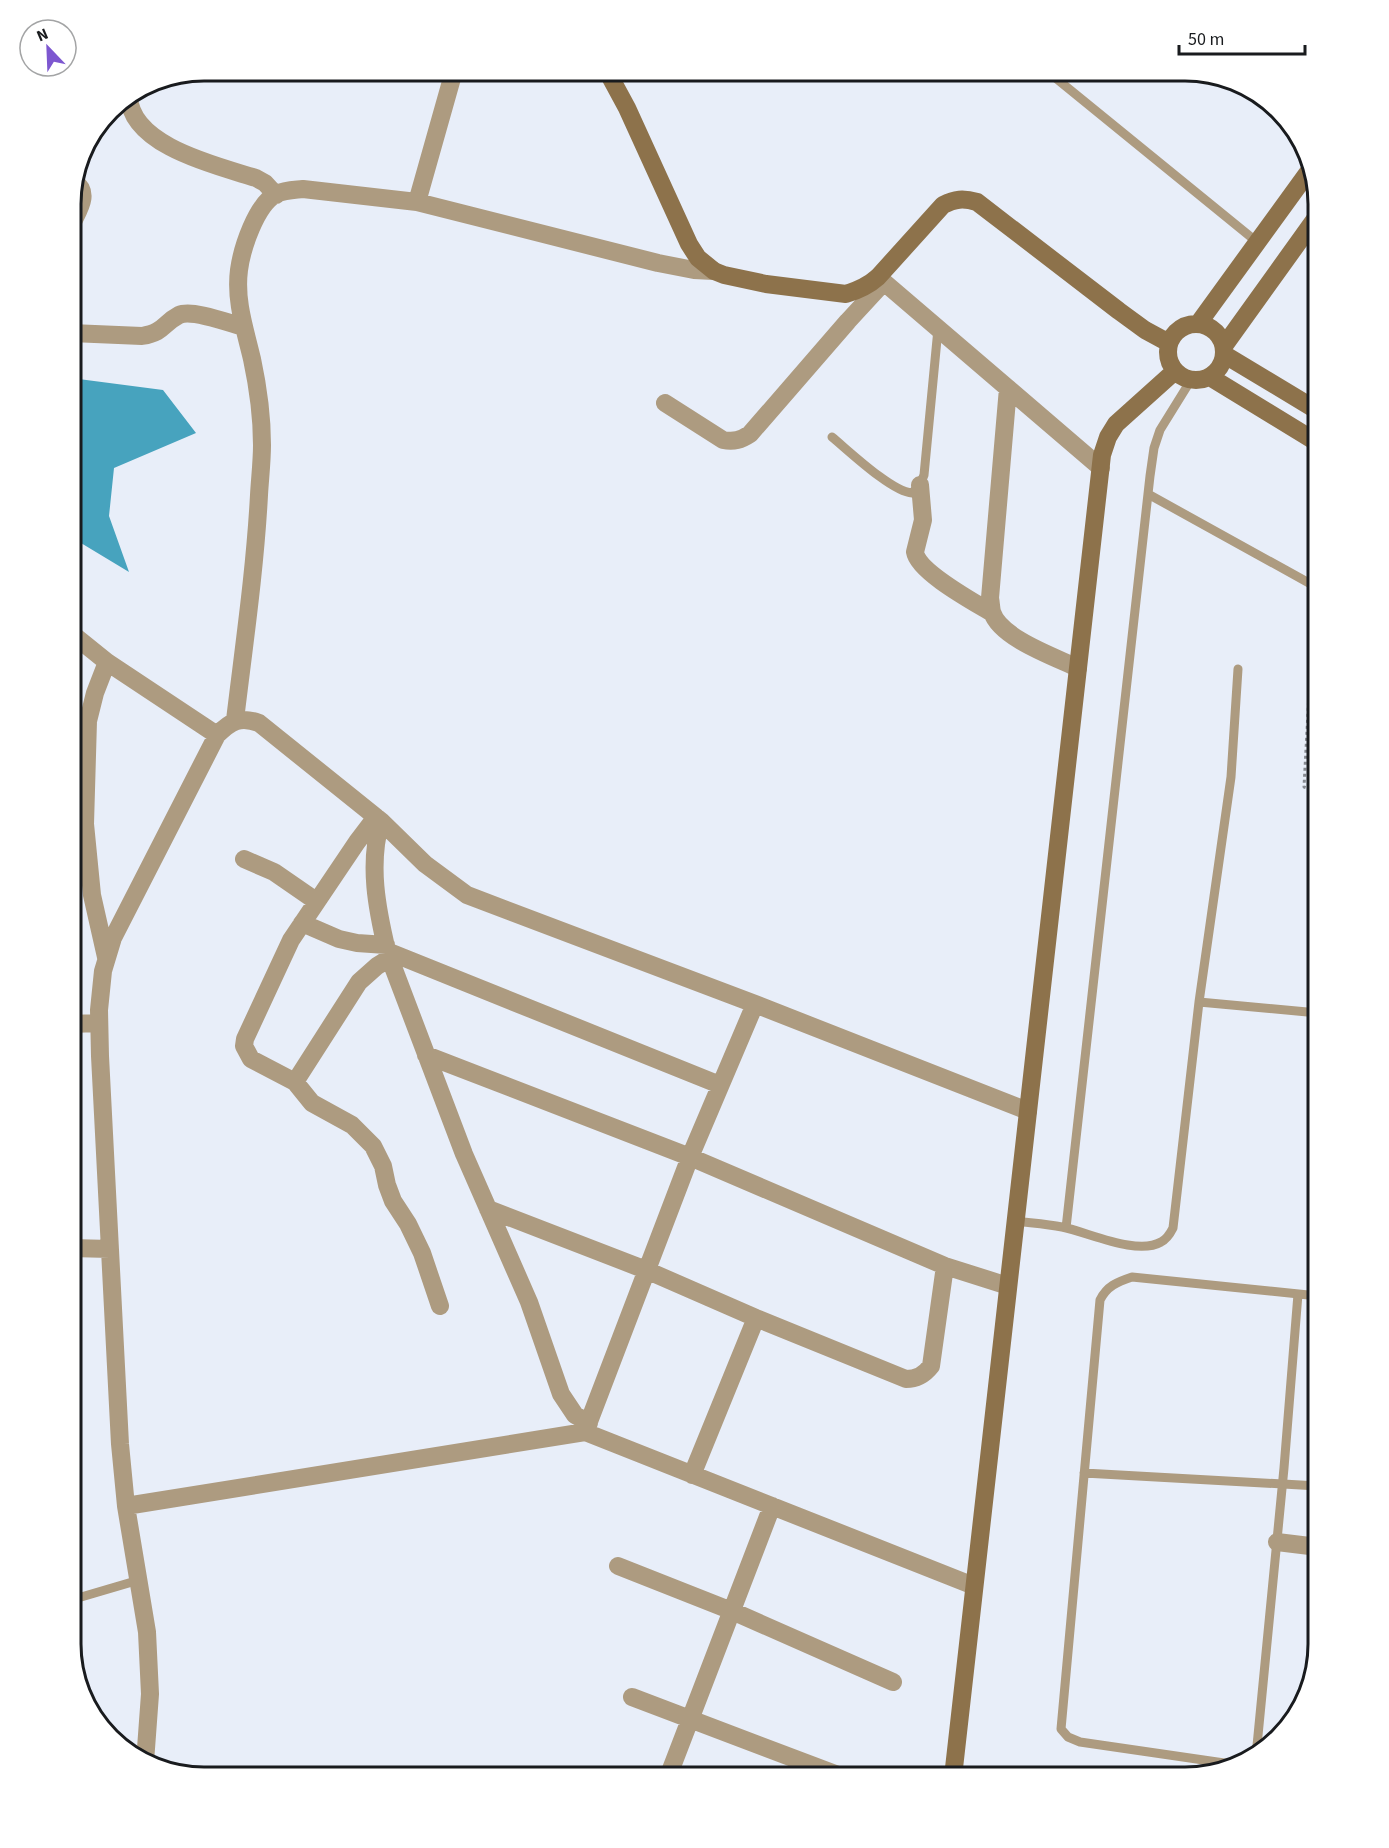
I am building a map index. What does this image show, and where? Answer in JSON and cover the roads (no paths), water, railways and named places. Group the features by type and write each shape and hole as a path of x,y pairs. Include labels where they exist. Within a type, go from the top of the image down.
{"street":[{"path":"417,202 451,81"},
{"path":"612,81 689,244 698,258 714,271"},
{"path":"130,105 143,126 157,139 178,152 256,178 265,183 276,195"},
{"path":"1198,324 1305,176"},
{"path":"235,720 257,542 262,445 259,398 238,295 239,270 244,249 260,210 276,195 303,189 417,202 658,263 694,270 714,271 766,284 846,294 881,279"},
{"path":"665,403 723,440 734,442 750,434 848,321 943,205 953,200 965,199 977,202 1119,311 1169,344"},
{"path":"1308,230 1225,351 1222,364 1217,372 1200,380 1182,377 1174,371 1168,353 1169,344 1180,329 1189,325 1207,326 1221,337 1225,351 1308,405"},
{"path":"881,279 1101,468"},
{"path":"81,333 142,336 154,334 161,331 177,316 191,313 244,327"},
{"path":"954,1767 1102,455 1108,437 1116,424 1174,371"},
{"path":"1210,377 1308,437"},
{"path":"992,614 990,598 1008,388"},
{"path":"920,485 923,520 915,552 916,557 938,580 992,614 1001,627 1017,638 1078,668"},
{"path":"81,641 107,662 218,735"},
{"path":"81,730 88,721 95,693 107,662"},
{"path":"146,1752 150,1694 147,1632 126,1506 120,1444 99,1023 103,971 112,938 218,735 225,727 235,720 259,723 378,819 425,864 467,895 1028,1111"},
{"path":"81,763 92,895 106,959"},
{"path":"378,819 316,901 291,940 245,1039 244,1046 251,1059 295,1082 318,1108 352,1125 374,1146 383,1166 393,1201 408,1224 422,1253 440,1306"},
{"path":"378,819 374,878 388,952 464,1154 529,1302 561,1394 574,1415 587,1428 692,1475 974,1586"},
{"path":"244,858 274,872 316,901"},
{"path":"302,922 339,939 388,952 720,1085"},
{"path":"295,1082 359,982 377,966 388,952"},
{"path":"587,1428 690,1157 755,1004"},
{"path":"81,1024 99,1023"},
{"path":"426,1055 690,1157 945,1266 1008,1286"},
{"path":"488,1209 646,1270 906,1379 915,1379 931,1366 945,1266"},
{"path":"81,1248 110,1249"},
{"path":"692,1475 756,1318"},
{"path":"126,1506 587,1428"},
{"path":"672,1767 772,1506"},
{"path":"1277,1542 1308,1546"},
{"path":"618,1566 732,1611 893,1682"},
{"path":"632,1697 814,1767"}],"lane":[{"path":"1059,81 1257,242"},
{"path":"832,437 892,485 912,493 920,485 924,475 938,329"},
{"path":"1066,1228 1154,448 1160,430 1191,380"},
{"path":"1148,494 1308,583"},
{"path":"1016,1221 1066,1228 1133,1246 1161,1243 1169,1236 1173,1228 1199,1002 1231,777 1238,669"},
{"path":"1199,1002 1308,1012"},
{"path":"1218,1762 1080,1742 1068,1737 1061,1729 1100,1300 1105,1290 1116,1282 1131,1277 1308,1295"},
{"path":"1257,1744 1283,1482 1298,1294"},
{"path":"1084,1473 1308,1485"},
{"path":"81,1597 139,1580"}],"water":[{"path":"81,379 163,390 196,433 114,468 109,516 129,572 81,543"}]}
